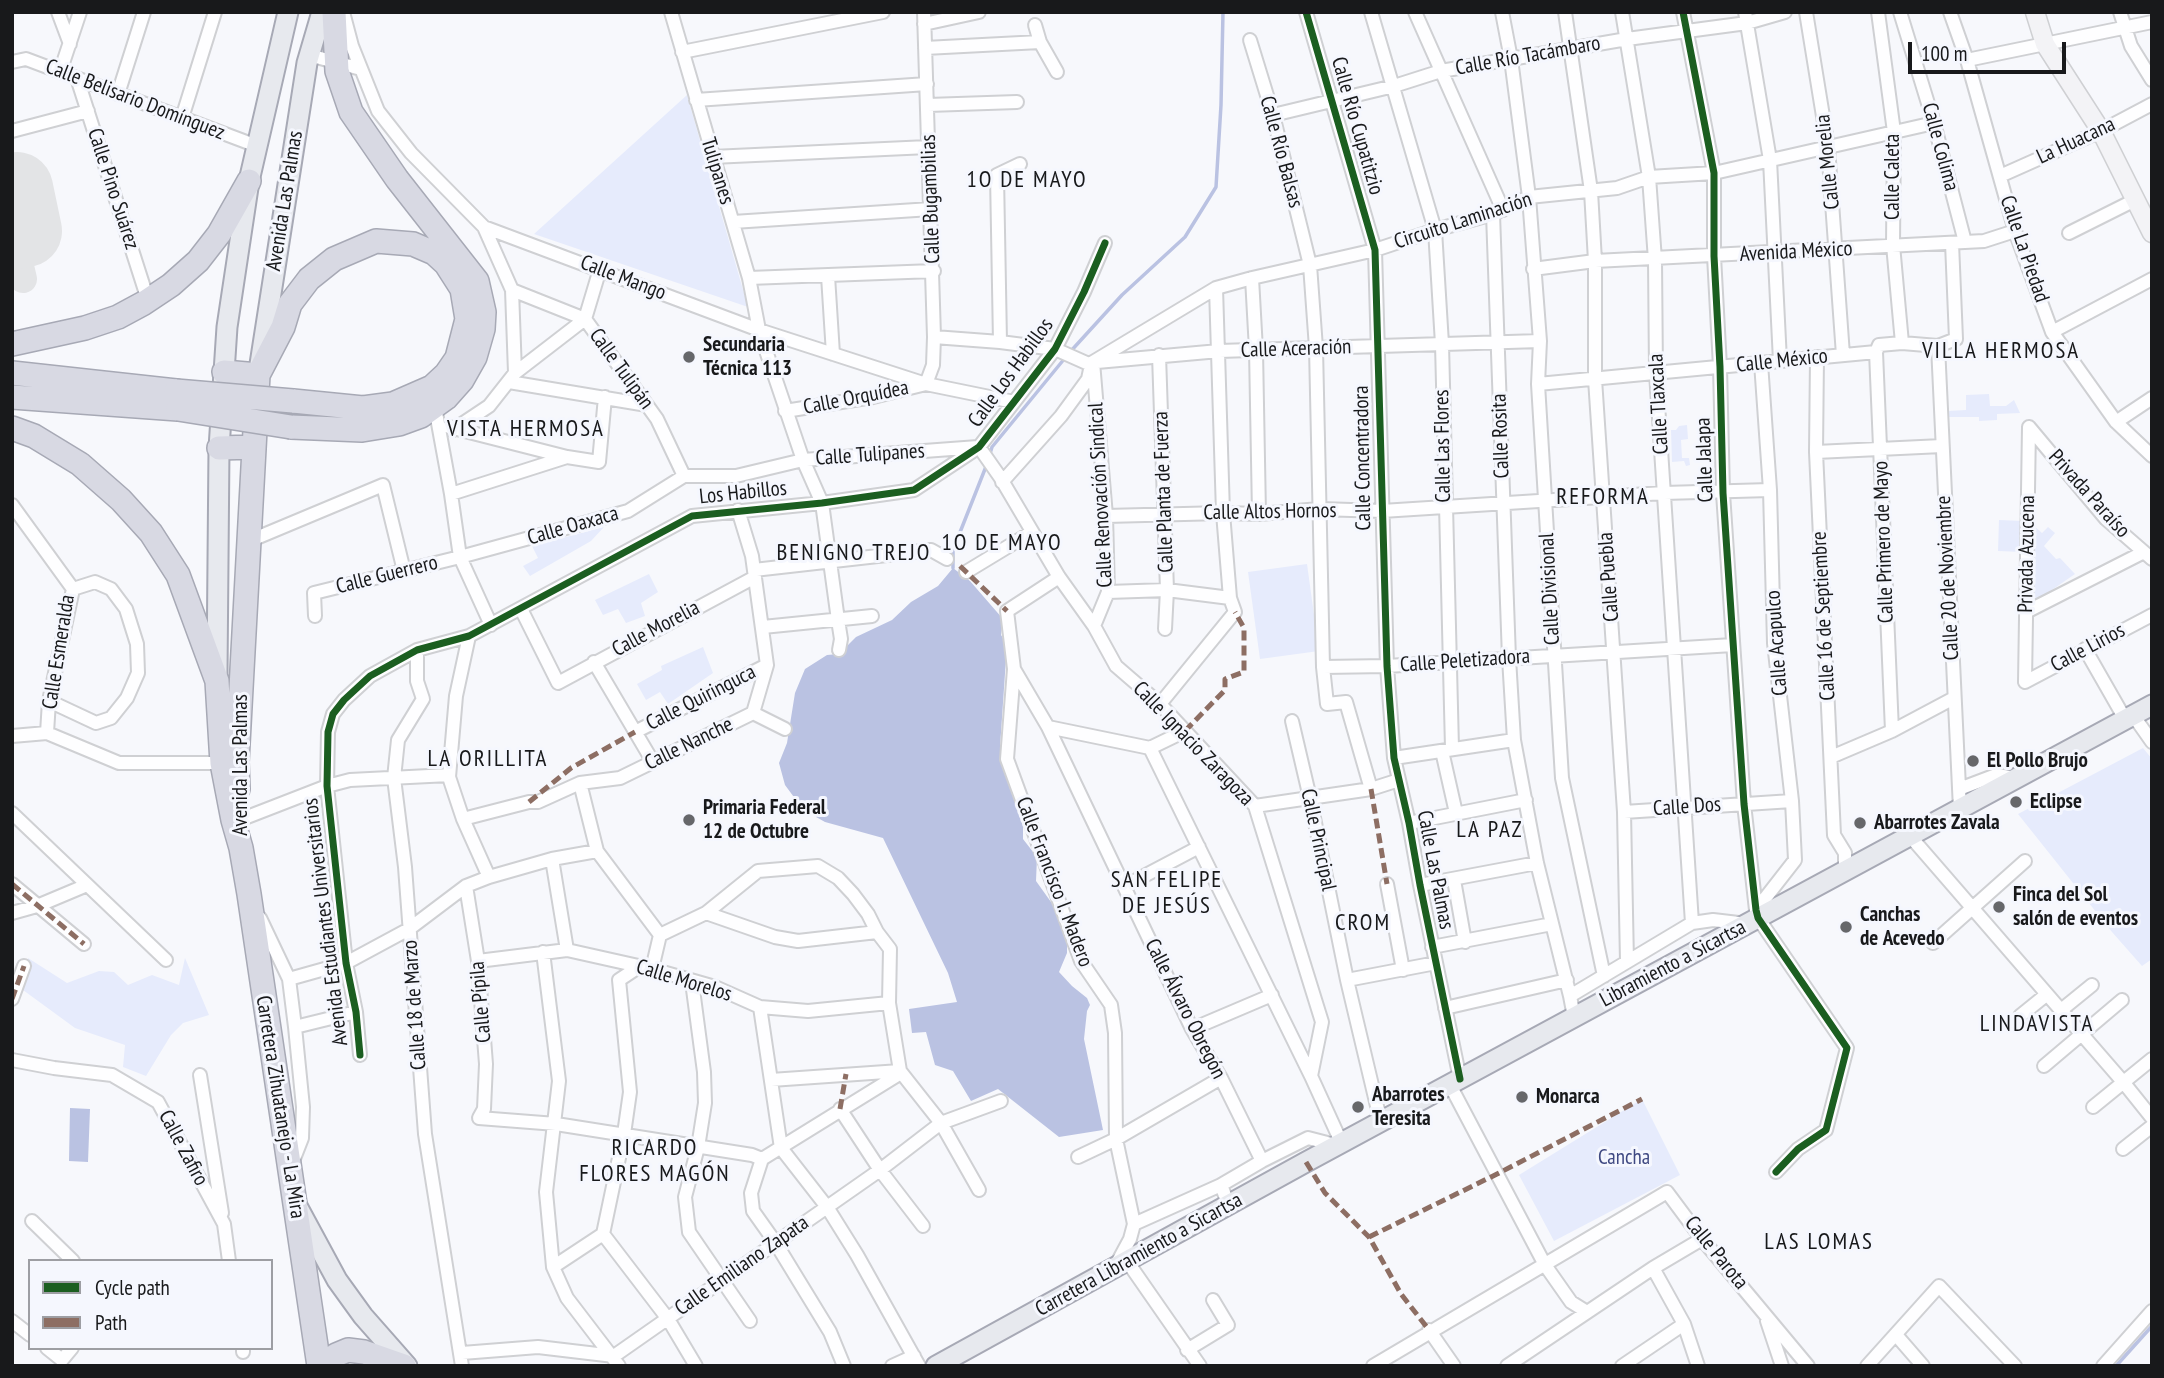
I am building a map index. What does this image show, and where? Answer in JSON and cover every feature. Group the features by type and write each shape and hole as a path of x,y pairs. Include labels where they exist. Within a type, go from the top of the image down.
{"highway":[{"path":"12,373 177,400 291,427 362,430 437,414 462,380 481,340 484,312 477,281 397,179 351,113 336,64 334,12"},
{"path":"12,344 85,328 118,317 148,300 198,261 219,234 249,181"},
{"path":"12,397 293,401 363,408 393,404 432,387 446,374 457,358 467,319 462,289 446,264 434,253 413,244 376,242 334,259 309,279 290,304 283,327 258,376 224,372"},
{"name":"Avenida Las Palmas","path":"230,762 249,541 258,376"},
{"path":"12,428 34,436 80,464 121,500 151,533 178,575 217,681"},
{"path":"219,448 254,447"},
{"name":"Avenida Las Palmas","path":"217,681 241,848"},
{"name":"Carretera Zihuatanejo - La Mira","path":"241,848 319,1366"},
{"path":"328,1366 336,1355 348,1350 406,1366"}],"main road":[{"name":"Avenida Las Palmas","path":"217,681 219,448 227,327 249,181 288,12"},
{"name":"Avenida Las Palmas","path":"258,376 309,55 322,12"},
{"path":"280,46 309,55"},
{"name":"Libramiento a Sicartsa","path":"1340,1145 1754,917 1845,871 2152,705"},
{"name":"Carretera Libramiento a Sicartsa","path":"936,1366 1340,1145"},
{"path":"295,1203 337,1280 363,1316 406,1366"}],"street":[{"path":"58,12 70,44"},
{"path":"60,72 80,12"},
{"path":"118,94 144,12"},
{"path":"182,118 215,12"},
{"name":"Calle Mango","path":"343,12 352,46 378,111 411,153 484,228 759,330 926,384 1014,402"},
{"name":"Tulipanes","path":"671,12 749,278 759,330"},
{"path":"682,52 883,12"},
{"path":"924,18 979,12"},
{"name":"Calle Río Cupatitzio","path":"1306,12 1375,250"},
{"name":"Calle Las Flores","path":"1371,12 1434,230 1441,344 1450,662 1447,750 1456,813"},
{"path":"1415,12 1498,212"},
{"name":"Calle Divisional","path":"1502,12 1511,59 1529,197 1540,341 1538,384 1562,778 1604,976"},
{"name":"Calle Puebla","path":"1564,12 1591,191 1595,261 1595,379 1623,811 1627,962"},
{"name":"Calle Tlaxcala","path":"1622,12 1650,177 1655,260 1656,373 1692,923"},
{"name":"Calle Jalapa","path":"1683,12 1714,173 1714,256 1723,492 1754,917"},
{"name":"Calle Río Tacámbaro","path":"1273,115 1394,86 1441,71 1627,38 1685,32 1786,12"},
{"name":"Calle Morelia","path":"1806,12 1828,147 1843,355"},
{"name":"Calle Caleta","path":"1878,12 1894,132 1893,245 1902,343"},
{"name":"Calle Colima","path":"1900,12 1934,123 1959,242 1956,339 1938,346"},
{"name":"Calle La Piedad","path":"1950,12 1968,60 2015,231 2052,332 2116,422 2152,456"},
{"path":"2035,12 2045,44 2101,131 2152,233"},
{"path":"2120,12 2131,46 2152,80"},
{"name":"Calle Bugambilias","path":"924,18 934,271 933,365 926,384"},
{"path":"1746,18 1770,160 1780,361"},
{"path":"1968,60 2152,22"},
{"path":"1035,25 1040,42 1057,72"},
{"name":"Calle Río Balsas","path":"1250,40 1273,115 1310,265 1316,348 1323,667 1327,704 1346,702 1371,789"},
{"path":"925,48 1040,42"},
{"path":"309,55 361,69"},
{"name":"Calle Belisario Domínguez","path":"12,62 26,59 257,146"},
{"name":"Calle Pino Suárez","path":"77,78 148,300"},
{"path":"696,100 927,84"},
{"path":"928,105 1017,102"},
{"name":"La Huacana","path":"2000,176 2101,131 2152,104"},
{"path":"12,131 88,111"},
{"name":"Circuito Laminación","path":"1092,363 1216,288 1375,250 1498,212 1529,197 1617,188 1650,177 1714,173 1934,123"},
{"path":"712,157 928,148"},
{"path":"1000,342 997,175 1020,164"},
{"path":"2069,233 2135,200"},
{"path":"733,222 931,209"},
{"name":"Calle Rosita","path":"1498,212 1498,343 1514,740 1538,863 1574,1017"},
{"path":"484,228 512,290 512,377"},
{"name":"Avenida México","path":"1533,269 1595,261 1984,241 2015,231"},
{"name":"Calle Los Habillos","path":"981,450 1014,402 1059,352 1105,243"},
{"name":"Calle Concentradora","path":"1375,250 1387,666"},
{"path":"453,429 489,406 512,377 585,319 600,269"},
{"path":"749,278 934,271"},
{"path":"828,276 833,354"},
{"path":"1252,278 1259,514"},
{"path":"2052,332 2152,279"},
{"path":"1160,704 1235,612 1230,598 1223,513 1216,288"},
{"name":"Calle Tulipán","path":"512,290 585,319 657,419 684,476"},
{"name":"Calle Tulipanes","path":"759,330 785,411 822,503 841,639 839,650"},
{"name":"Calle Aceración","path":"934,337 1000,342 1059,352 1092,363 1219,351 1540,341"},
{"name":"Calle México","path":"1538,384 1876,352 1879,345 1902,343 1938,346"},
{"name":"Calle 20 de Noviembre","path":"1938,346 1960,809"},
{"name":"Calle Primero de Mayo","path":"1876,352 1892,732"},
{"name":"Calle Planta de Fuerza","path":"1159,355 1167,590 1165,629"},
{"name":"Calle 16 de Septiembre","path":"1818,358 1816,452 1834,835 1845,853 1845,871"},
{"path":"1001,480 1060,416 1088,379 1092,363"},
{"name":"Calle Renovación Sindical","path":"1092,363 1106,516 1108,592 1094,626"},
{"name":"Calle Acapulco","path":"1754,917 1795,860 1792,801 1774,643 1770,490 1761,363"},
{"path":"512,377 648,405"},
{"name":"Calle Orquídea","path":"785,411 873,397 926,384"},
{"path":"437,414 453,429 567,457 599,462 605,397"},
{"path":"2116,422 2152,398"},
{"path":"437,414 452,494 460,557 491,625"},
{"name":"Privada Paraíso","path":"2029,427 2106,520 2148,556"},
{"name":"Privada Azucena","path":"2025,682 2029,427"},
{"path":"1816,452 1942,446"},
{"name":"Calle Tulipanes","path":"803,460 981,450"},
{"name":"Calle Ignacio Zaragoza","path":"981,450 1059,577 1094,626 1116,666 1160,704 1255,806 1322,1022 1311,1076"},
{"name":"Los Habillos","path":"521,609 692,516 822,503 914,490 981,450"},
{"path":"452,494 567,457"},
{"path":"684,476 736,477 803,460"},
{"name":"Calle Oaxaca","path":"460,557 628,511 684,476"},
{"path":"249,541 383,485 404,570"},
{"name":"Calle Altos Hornos","path":"1106,516 1259,514 1320,509 1382,511 1664,493 1770,490"},
{"name":"Calle Esmeralda","path":"12,505 72,589 49,701 47,733"},
{"name":"Calle Nanche","path":"463,819 528,802 538,802 580,783 620,778 753,713 767,665 752,556 738,510"},
{"path":"966,572 1032,532"},
{"path":"754,574 830,561 931,550 947,559"},
{"path":"2026,612 2148,556"},
{"name":"Calle Guerrero","path":"315,616 314,593 460,557"},
{"name":"Calle Morelia","path":"521,609 558,683 754,574"},
{"name":"Calle Francisco I. Madero","path":"1059,577 1007,611 1014,669 1007,759 1081,961 1111,1005 1115,1033 1116,1139 1134,1224"},
{"path":"49,701 96,723 111,718 127,698 138,673 137,643 126,609 111,589 95,582 72,589"},
{"path":"1108,592 1167,590 1230,598"},
{"path":"327,786 328,732 333,714 370,676 417,650 469,636 521,609"},
{"name":"Calle Lirios","path":"2025,682 2152,615"},
{"path":"763,627 872,616"},
{"path":"469,636 456,696 449,775 463,819 489,877"},
{"name":"Calle Peletizadora","path":"1323,667 1387,666 1733,645"},
{"path":"2085,649 2129,717 2152,742"},
{"name":"Calle 18 de Marzo","path":"417,650 416,681 423,699 397,740 394,778 405,867 425,1134 462,1359"},
{"path":"594,662 653,762"},
{"name":"Calle Quiringuca","path":"635,732 767,665"},
{"name":"Calle Las Palmas","path":"1387,666 1394,758 1445,1008 1455,1082 1545,1265 1571,1302 1587,1312"},
{"name":"Calle Álvaro Obregón","path":"1014,669 1048,727 1192,1029 1221,1078 1262,1161"},
{"path":"1831,757 1892,732 1954,698"},
{"path":"753,713 785,729"},
{"name":"Calle Principal","path":"1292,721 1347,980 1381,1123"},
{"name":"Calle Ignacio Zaragoza","path":"1048,727 1150,748 1311,1076 1340,1145"},
{"path":"1150,748 1185,731"},
{"path":"12,736 47,733 119,764 230,762"},
{"path":"1394,758 1514,740"},
{"path":"237,820 350,780 449,775"},
{"path":"1959,789 1996,775 2016,778"},
{"path":"1255,806 1371,789 1399,780"},
{"path":"580,783 597,851 660,935"},
{"name":"Avenida Estudiantes Universitarios","path":"327,786 346,963 356,1012 360,1055"},
{"path":"1409,823 1526,800"},
{"name":"Calle Dos","path":"1623,811 1792,801"},
{"path":"12,813 166,960"},
{"path":"1910,836 2152,1118"},
{"path":"1125,886 1199,847"},
{"path":"289,979 346,963 409,929 466,886 552,859 597,851"},
{"path":"552,859 567,950"},
{"path":"1933,943 2025,861"},
{"path":"1420,885 1538,863"},
{"path":"553,1267 603,1234 630,1092 619,980 646,967 660,935 706,913 758,871 818,866 838,878 868,914 890,949 889,1003 901,1072 941,1123 979,1190"},
{"path":"1454,880 1465,942"},
{"path":"12,884 84,944"},
{"path":"1387,884 1404,970"},
{"path":"12,913 37,906 87,885"},
{"name":"Calle Pípila","path":"466,886 478,961 486,1064 484,1109 479,1118 556,1124"},
{"path":"249,894 289,979 303,1107 302,1138 291,1168"},
{"path":"706,913 775,937 798,941 877,932"},
{"path":"1570,996 1692,923 1754,917 1847,1048 1826,1130 1798,1149 1776,1172"},
{"path":"1432,947 1552,924"},
{"name":"Calle Morelos","path":"478,961 567,950 646,967 715,987 760,1007 808,1011 889,1003"},
{"path":"543,952 559,1081 546,1192 553,1267 567,1298 616,1361"},
{"path":"1347,980 1436,963"},
{"path":"12,999 24,966"},
{"path":"1445,1008 1567,980"},
{"path":"692,982 704,1072 705,1103 698,1147 685,1197 689,1232 750,1321"},
{"path":"2060,1011 2092,985"},
{"path":"1192,1029 1272,995"},
{"path":"2020,1016 2046,995"},
{"path":"2044,1066 2122,1000"},
{"path":"760,1007 781,1148 827,1207 916,1361 892,1366"},
{"path":"295,1027 356,1012"},
{"path":"2094,1107 2152,1059"},
{"name":"Calle Zafiro","path":"12,1060 112,1075 158,1102 223,1224 229,1259"},
{"path":"771,1080 901,1072"},
{"path":"844,1366 830,1332 753,1211 751,1193 762,1159 901,1072"},
{"path":"200,1075 223,1224"},
{"path":"1078,1157 1116,1139 1221,1078"},
{"name":"Calle Emiliano Zapata","path":"616,1361 668,1318 880,1170 941,1123 1001,1101"},
{"path":"840,1109 880,1170 923,1226"},
{"path":"556,1124 752,1155 762,1159"},
{"path":"2123,1149 2152,1126"},
{"path":"1200,1366 1121,1265 1134,1224 1222,1185 1308,1138 1340,1145"},
{"path":"1222,1185 1229,1206"},
{"name":"Calle Parota","path":"1545,1265 1667,1192 1702,1239 1808,1366"},
{"path":"32,1221 71,1259"},
{"path":"603,1234 668,1318 696,1366"},
{"path":"1507,1366 1653,1268 1702,1239"},
{"path":"1373,1366 1430,1330 1545,1265"},
{"path":"1653,1268 1684,1324 1698,1366"},
{"path":"1867,1366 1897,1336 1939,1286 2015,1366"},
{"path":"1187,1350 1228,1325 1213,1300"},
{"path":"2103,1366 2152,1311"},
{"path":"1765,1314 1782,1366"},
{"path":"12,1321 28,1333"},
{"path":"1622,1366 1684,1324"},
{"path":"1430,1330 1454,1366"},
{"path":"1897,1336 1923,1366"},
{"path":"462,1359 538,1347 616,1361"},
{"path":"50,1350 62,1360 70,1350"}],"green space":[{"path":"687,95 748,307 534,234"},
{"path":"1989,394 1990,406 2006,406 2014,400 2020,413 1997,414 1997,420 1979,421 1979,417 1948,417 1948,411 1966,410 1966,395"},
{"path":"1687,425 1688,439 1681,440 1682,458 1689,458 1690,465 1686,466 1684,461 1672,462 1671,430"},
{"path":"1999,520 2023,521 2023,552 1998,551"},
{"path":"2032,524 2042,533 2048,527 2055,533 2044,546 2075,574 2033,603"},
{"path":"604,527 591,541 530,576 523,566 538,558 532,546"},
{"path":"1307,564 1319,651 1260,659 1248,572"},
{"path":"649,574 658,592 641,603 645,616 626,623 618,609 603,615 595,600"},
{"path":"703,647 713,673 668,704 660,692 646,700 637,684 662,670 661,666"},
{"path":"2143,748 2152,759 2152,959 2142,966 2018,814"},
{"path":"28,958 67,983 99,971 114,972 128,985 152,975 179,985 185,958 209,1015 183,1023 171,1035 146,1076 123,1067 125,1045 75,1028 23,990"},
{"name":"Cancha","path":"1642,1099 1680,1175 1554,1241 1519,1175"}],"water":[{"path":"953,568 970,581 1003,619 1001,635 1007,644 1000,747 1010,789 1023,819 1023,839 1037,857 1036,881 1056,909 1067,932 1067,953 1059,972 1087,998 1090,1005 1084,1039 1103,1130 1059,1137 998,1089 971,1101 953,1071 935,1065 926,1032 912,1033 909,1009 957,1002 948,973 883,838 825,822 802,808 785,785 779,763 787,743 795,693 805,669 827,655 839,654 856,637 892,620 911,602 938,586"},
{"path":"70,1108 90,1109 88,1162 69,1161"}],"waterway":[{"path":"1070,352 1122,295 1185,237 1216,187 1223,12"},
{"path":"989,457 992,447 1065,358"},
{"path":"953,568 953,550 987,464"},
{"path":"2116,1366 2152,1326"}],"taxiway":[{"path":"12,232 23,279"}],"runway":[{"path":"12,189 17,188 26,231 12,234"}],"marked path":[{"path":"960,566 1007,611"},
{"path":"1185,731 1225,690 1225,679 1244,672 1244,628 1235,612"},
{"path":"529,802 571,768 635,732"},
{"path":"1371,789 1387,884"},
{"path":"12,884 84,944"},
{"path":"12,999 24,966"},
{"path":"840,1109 846,1074"},
{"path":"1369,1237 1642,1099"},
{"path":"1306,1162 1325,1193 1369,1237 1401,1294 1429,1330"}],"cycle path":[{"path":"1306,12 1375,250 1387,666 1394,758 1460,1079"},
{"path":"1683,12 1714,173 1714,256 1723,493 1744,804 1756,910 1758,918 1847,1048 1826,1130 1798,1149 1776,1172"},
{"path":"360,1055 356,1012 346,963 327,786 328,732 333,714 344,700 370,676 417,650 469,636 692,516 822,503 914,490 979,447 1055,349 1105,243"}],"place":[{"name":"Secundaria Técnica 113","path":"689,357"},
{"name":"El Pollo Brujo","path":"1973,761"},
{"name":"Eclipse","path":"2016,802"},
{"name":"Primaria Federal 12 de Octubre","path":"689,820"},
{"name":"Abarrotes Zavala","path":"1860,823"},
{"name":"Finca del Sol salón de eventos","path":"1999,907"},
{"name":"Canchas de Acevedo","path":"1846,927"},
{"name":"Monarca","path":"1522,1097"},
{"name":"Abarrotes Teresita","path":"1358,1107"}],"district":[{"name":"1O DE MAYO","path":"1027,180"},
{"name":"VILLA HERMOSA","path":"2001,351"},
{"name":"VISTA HERMOSA","path":"526,429"},
{"name":"REFORMA","path":"1603,497"},
{"name":"1O DE MAYO","path":"1002,543"},
{"name":"BENIGNO TREJO","path":"854,553"},
{"name":"LA ORILLITA","path":"488,759"},
{"name":"LA PAZ","path":"1490,830"},
{"name":"SAN FELIPE DE JESÚS","path":"1167,893"},
{"name":"CROM","path":"1363,923"},
{"name":"LINDAVISTA","path":"2037,1024"},
{"name":"RICARDO FLORES MAGÓN","path":"655,1161"},
{"name":"LAS LOMAS","path":"1819,1242"}]}
